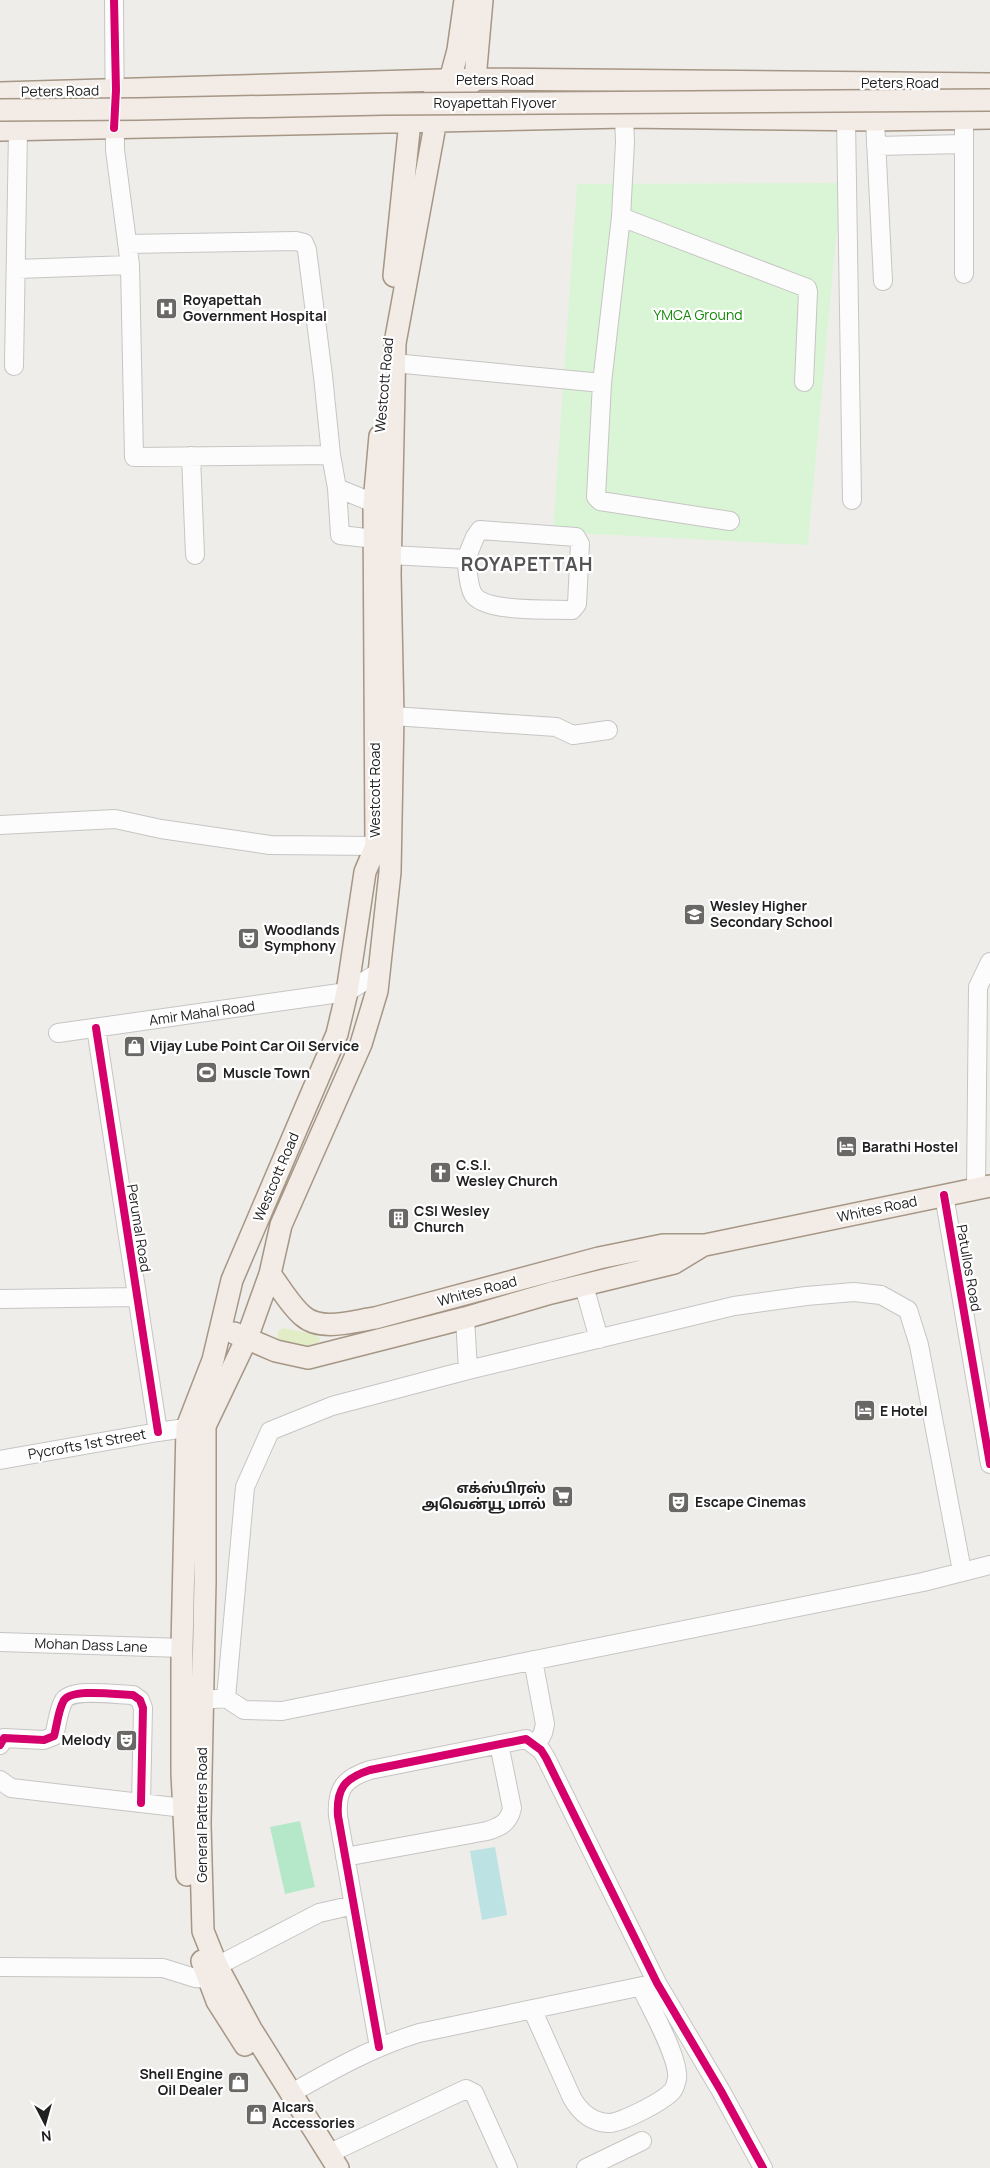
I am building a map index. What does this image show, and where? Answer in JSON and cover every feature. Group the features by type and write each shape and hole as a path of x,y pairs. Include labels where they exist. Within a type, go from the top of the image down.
{"main road":[{"path":"410,121 450,80 458,50 466,0"},
{"path":"436,120 474,79 482,0"},
{"name":"Peters Road","path":"0,93 474,79 990,84"},
{"name":"Royapettah Flyover","path":"0,110 393,104 990,100"},
{"path":"9,130 624,117 846,120 990,118"},
{"name":"Westcott Road","path":"196,1427 247,1338 270,1274 281,1225 361,1044 377,991 390,872 393,716 390,556 395,343 436,120"},
{"name":"Westcott Road","path":"196,1427 232,1280 336,1034 347,992 365,872 376,846 374,503 410,121"},
{"name":"Whites Road","path":"270,1274 304,1317 321,1324 341,1324 375,1318 599,1258 663,1245 705,1244 983,1187"},
{"name":"Whites Road","path":"247,1338 276,1351 308,1358 466,1318 551,1293 674,1263 705,1244"},
{"path":"220,1328 247,1338"},
{"name":"General Patters Road","path":"196,1427 182,1648 184,1808 189,1919 212,1972 251,2029 330,2163"},
{"name":"General Patters Road","path":"196,1427 205,1581 200,1824 203,1931 217,2001 330,2163"}],"street":[{"path":"114,0 116,90 114,128 130,265 134,457 331,455"},
{"path":"624,117 625,142 620,217 602,384 595,494 597,500 730,521"},
{"path":"964,119 964,274"},
{"path":"846,120 852,500"},
{"path":"875,120 883,281"},
{"path":"9,130 16,269 14,366"},
{"path":"876,146 964,144"},
{"path":"620,217 807,288 804,382"},
{"path":"127,244 296,241 304,243 307,250 331,455 337,488 340,535 375,539"},
{"path":"16,269 130,265"},
{"path":"394,363 602,384"},
{"path":"191,456 194,555"},
{"path":"337,488 374,503"},
{"path":"480,530 576,537 580,544 577,604 572,610 508,608 482,603 472,594 466,559 475,536 480,530"},
{"path":"390,556 466,559"},
{"path":"393,716 556,727 573,735 608,730"},
{"path":"0,826 116,819 161,829 270,845 376,846"},
{"path":"983,1187 978,987 990,962"},
{"path":"347,992 379,972"},
{"name":"Amir Mahal Road","path":"58,1033 347,992"},
{"name":"Perumal Road","path":"96,1028 158,1432"},
{"name":"Patullos Road","path":"944,1195 990,1464"},
{"path":"584,1286 599,1339"},
{"path":"226,1698 244,1487 270,1430 332,1406 468,1370 734,1306 806,1296 854,1292 881,1295 908,1310 920,1345 962,1571"},
{"path":"0,1299 137,1296"},
{"path":"466,1318 468,1370"},
{"name":"Pycrofts 1st Street","path":"0,1460 196,1427"},
{"path":"202,1700 226,1698 244,1710 282,1711 924,1582 990,1564"},
{"name":"Mohan Dass Lane","path":"0,1642 182,1648"},
{"path":"533,1660 545,1724 543,1734 536,1746"},
{"path":"0,1745 4,1738 44,1740 54,1736 63,1700 70,1695 83,1692 134,1695 140,1700 143,1708 141,1803"},
{"path":"379,2047 338,1806 340,1791 345,1782 355,1775 370,1770 526,1739 536,1746 546,1758 649,1985 676,2064 677,2080 674,2090 666,2097 614,2123 595,2120 579,2110 572,2098 532,2009"},
{"path":"346,1857 487,1831 504,1823 510,1817 512,1808 499,1744"},
{"path":"0,1780 11,1788 184,1808"},
{"path":"0,1968 163,1968 195,1978 212,1972 313,1916 332,1909 354,1905"},
{"path":"290,2094 379,2047 419,2033 649,1985"},
{"path":"649,1985 721,2091 763,2168"},
{"path":"330,2163 466,2089 474,2094 508,2168"},
{"path":"586,2168 642,2142"}],"green space":[{"name":"YMCA Ground","path":"841,183 808,545 553,532 577,184"},
{"path":"283,1328 314,1334 320,1338 319,1342 286,1353 277,1343 278,1331"},
{"path":"300,1821 315,1887 285,1894 270,1827"}],"water":[{"path":"495,1847 507,1915 482,1920 470,1851"}],"cycle path":[{"path":"114,0 116,90 114,128"},
{"path":"96,1028 158,1432"},
{"path":"944,1195 990,1464"},
{"path":"0,1745 4,1738 44,1740 54,1736 59,1714 67,1697 84,1693 133,1695 140,1700 143,1708 141,1803"},
{"path":"379,2047 338,1816 341,1791 348,1781 370,1770 526,1739 541,1750 546,1758 657,1983 721,2091 763,2168"}],"place":[{"name":"Royapettah Government Hospital","path":"167,308"},
{"name":"Wesley Higher Secondary School","path":"694,914"},
{"name":"Woodlands Symphony","path":"248,938"},
{"name":"Vijay Lube Point Car Oil Service","path":"134,1046"},
{"name":"Muscle Town","path":"207,1073"},
{"name":"Barathi Hostel","path":"846,1147"},
{"name":"C.S.I. Wesley Church","path":"440,1173"},
{"name":"CSI Wesley Church","path":"398,1219"},
{"name":"E Hotel","path":"864,1411"},
{"name":"எக்ஸ்பிரஸ் அவென்யூ மால்","path":"562,1496"},
{"name":"Escape Cinemas","path":"679,1502"},
{"name":"Melody","path":"127,1740"},
{"name":"Shell Engine Oil Dealer","path":"239,2082"},
{"name":"Alcars Accessories","path":"256,2115"}],"district":[{"name":"ROYAPETTAH","path":"527,564"}]}
